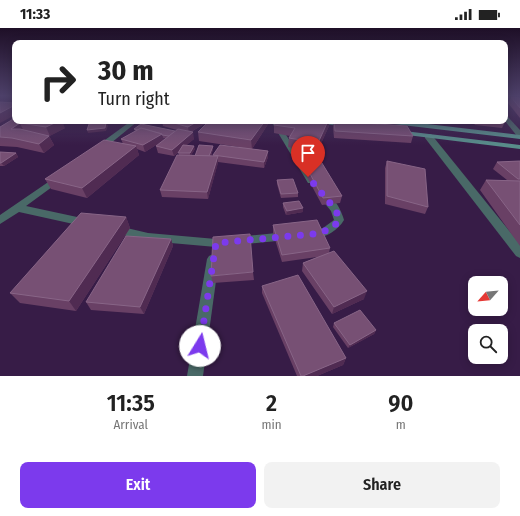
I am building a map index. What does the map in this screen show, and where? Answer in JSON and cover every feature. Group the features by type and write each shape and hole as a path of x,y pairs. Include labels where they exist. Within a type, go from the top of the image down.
{"main road":[{"path":"341,124 357,126"},
{"path":"415,124 520,135"},
{"path":"388,131 520,147"}],"street":[{"path":"508,121 520,135"},
{"path":"92,153 131,124"},
{"path":"18,208 148,237 216,243 313,234 336,226 339,220 336,210 308,177 276,124"},
{"path":"428,136 520,253"},
{"path":"0,220 68,171"},
{"path":"195,376 216,243"}],"building":[{"path":"12,120 12,124 18,124 11,129 20,129 49,136 39,144 0,137 0,127"},
{"path":"26,124 52,124 46,127"},
{"path":"89,124 106,124 105,128 87,130"},
{"path":"141,124 175,131 169,136 141,128 138,130 134,129"},
{"path":"178,124 193,124 188,127"},
{"path":"206,124 263,124 251,140 198,132"},
{"path":"327,124 318,143 289,138 295,128 274,125"},
{"path":"334,124 378,124 407,126 413,136 335,131"},
{"path":"141,128 162,134 143,145 121,139"},
{"path":"178,129 193,132 172,150 156,146"},
{"path":"104,140 136,146 82,188 45,179"},
{"path":"183,145 194,146 190,153 178,153"},
{"path":"199,145 213,146 209,156 195,156"},
{"path":"220,145 268,151 264,162 213,155"},
{"path":"0,152 16,153 0,163"},
{"path":"177,155 218,156 207,192 160,190"},
{"path":"317,155 342,196 323,198 301,157"},
{"path":"387,161 425,169 428,207 387,196"},
{"path":"520,161 520,179 497,162"},
{"path":"293,179 298,193 281,194 277,180"},
{"path":"486,180 520,181 520,225"},
{"path":"299,201 303,208 287,211 283,203"},
{"path":"81,213 126,217 69,301 10,293"},
{"path":"317,220 330,248 282,255 273,225"},
{"path":"250,234 253,272 211,276 213,237"},
{"path":"126,236 171,239 140,307 86,302"},
{"path":"334,251 367,291 334,307 303,263"},
{"path":"298,275 346,358 303,376 301,376 262,286"},
{"path":"360,310 376,330 350,345 334,323"}],"route":[{"path":"200,346 216,243 313,234 336,226 339,220 336,210 308,177"}]}
